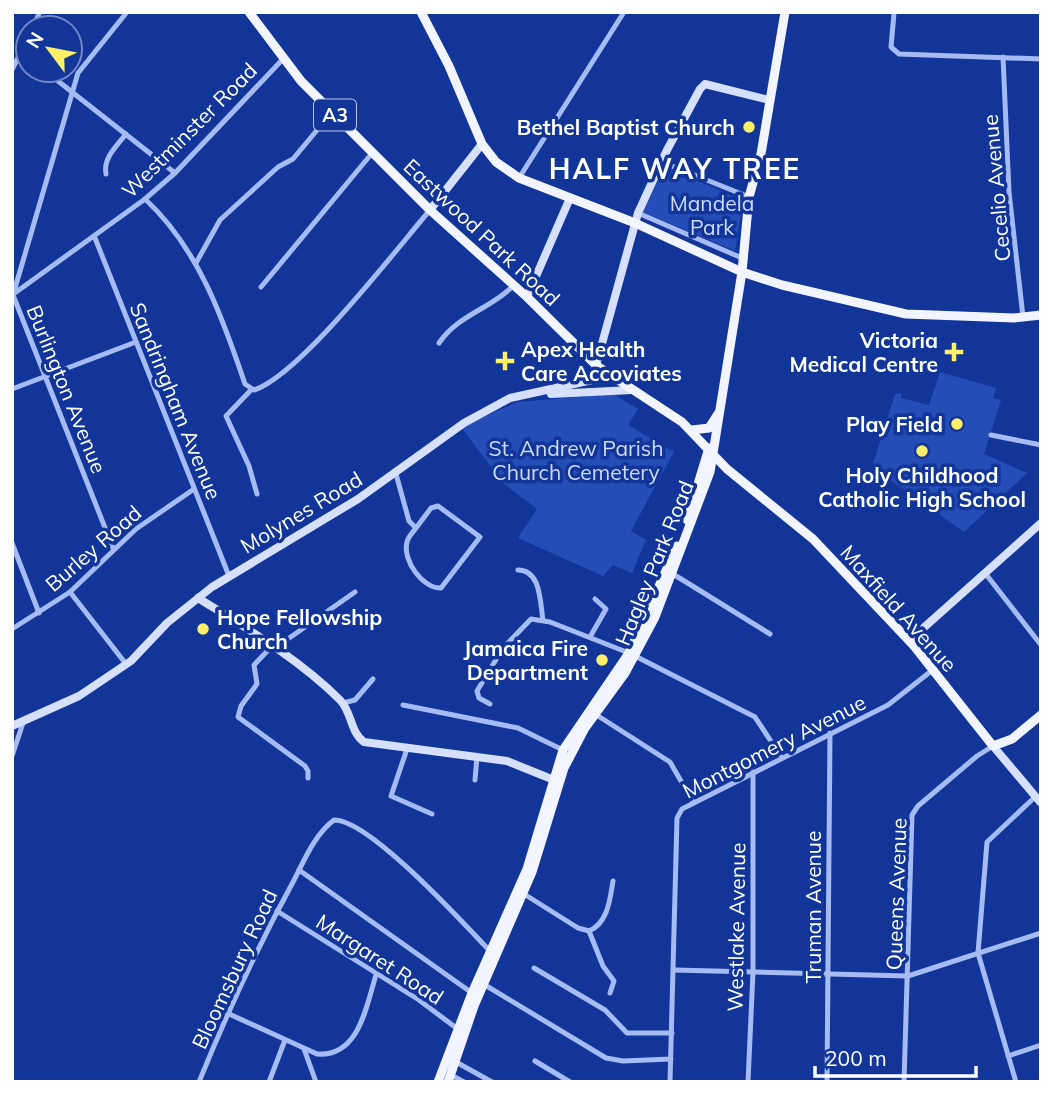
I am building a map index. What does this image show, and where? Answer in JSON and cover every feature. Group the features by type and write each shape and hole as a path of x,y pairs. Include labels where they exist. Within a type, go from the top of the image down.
{"main road":[{"name":"Eastwood Park Road","path":"249,12 283,59 430,210 527,297 597,366 690,429 712,451"},
{"path":"421,12 449,66 482,144 496,162 519,178 635,223 742,272 782,285 906,314 1041,316"},
{"name":"Hagley Park Road","path":"450,1078 472,993 527,869 556,780 632,654 673,574 699,507 723,403 742,272 748,197 761,154 785,12"},
{"path":"503,402 533,392 585,384 594,377 638,213 662,162 705,84 769,100"},
{"path":"430,210 482,144"},
{"path":"527,297 570,198"},
{"name":"Molynes Road","path":"12,726 79,696 126,664 198,598 229,576 396,474 450,432 503,402 554,394 632,390"},
{"path":"690,429 709,428 723,403"},
{"name":"Hagley Park Road","path":"438,1082 485,985 524,894 563,750 632,654 688,518 712,451"},
{"name":"Maxfield Avenue","path":"712,451 727,469 813,539 914,646 1038,800"},
{"path":"914,646 917,635 1041,523"},
{"path":"198,598 273,647 343,703 360,740 407,749 507,761 556,780"},
{"path":"993,746 1012,739 1041,715"}],"street":[{"name":"Burlington Avenue","path":"113,548 13,295 72,92 88,57 127,12"},
{"path":"519,178 624,12"},
{"path":"894,13 890,44 895,52 1041,58"},
{"name":"Cecelio Avenue","path":"1003,57 1009,192 1023,317"},
{"name":"Westminster Road","path":"13,295 95,238 175,173 283,59"},
{"path":"62,84 175,173"},
{"path":"196,263 220,220 278,167 293,159 332,112"},
{"path":"106,174 105,165 110,155 126,134"},
{"path":"261,287 373,152"},
{"path":"662,162 748,197"},
{"path":"145,199 178,233 196,263 246,384 251,390"},
{"path":"257,494 249,466 226,416 251,390 278,376 304,354 430,210"},
{"path":"638,213 742,258"},
{"name":"Sandringham Avenue","path":"95,238 229,576"},
{"path":"439,342 455,323 497,301 514,285"},
{"path":"12,389 136,342"},
{"path":"991,435 1041,445"},
{"path":"396,474 407,518 416,528"},
{"name":"Burley Road","path":"12,629 70,592 113,548 194,489"},
{"path":"438,506 481,537 441,588 434,588 418,575 408,558 407,543 416,528 431,508 438,506"},
{"path":"12,543 39,613"},
{"path":"518,570 527,571 534,578 544,620"},
{"path":"984,572 1041,645"},
{"path":"673,574 769,634"},
{"path":"70,592 126,664"},
{"path":"308,778 307,768 238,718 241,706 257,684 254,665 273,647 355,592"},
{"path":"590,637 606,609 596,599"},
{"path":"490,704 477,694 494,662 522,626 531,619 544,620 632,654 755,717 782,758"},
{"name":"Montgomery Avenue","path":"670,1082 677,818 682,809 888,705 930,672"},
{"path":"343,703 355,700 373,679"},
{"path":"403,705 518,728 563,750"},
{"path":"594,715 673,765 693,802"},
{"path":"12,756 23,723"},
{"name":"Truman Avenue","path":"827,1082 830,733"},
{"name":"Queens Avenue","path":"904,1082 912,816 918,806 967,764 993,746"},
{"path":"407,749 391,796 432,814"},
{"path":"474,780 477,757"},
{"name":"Westlake Avenue","path":"748,1082 752,972 753,772"},
{"path":"1016,1082 978,953 987,842 1038,800"},
{"name":"Bloomsbury Road","path":"199,1082 227,1013 277,911 322,830 334,820 341,820 421,880 490,951"},
{"path":"299,870 472,993"},
{"path":"524,894 578,928 589,931 599,925 606,911 612,881"},
{"name":"Margaret Road","path":"277,911 462,1032"},
{"path":"589,931 603,966 614,981 610,993"},
{"path":"674,970 908,976 1041,933"},
{"path":"534,968 605,1010 627,1033 672,1033"},
{"path":"227,1013 304,1049 330,1055 341,1051 349,1043 360,1025 376,975"},
{"path":"485,985 607,1058 623,1061 671,1059"},
{"path":"269,1082 285,1040"},
{"path":"1009,1056 1041,1045"},
{"path":"304,1049 316,1082"},
{"path":"535,1061 570,1082"},
{"path":"456,1062 492,1082"},
{"path":"450,1078 464,1082"}],"green space":[{"name":"Mandela Park","path":"665,166 743,201 735,251 643,212"},
{"name":"Holy Childhood Catholic High School","path":"940,372 996,388 993,398 1001,400 984,454 1027,473 964,532 872,467 895,394 901,393 901,398 929,405"},
{"name":"St. Andrew Parish Church Cemetery","path":"613,394 638,409 628,425 674,452 631,531 646,540 632,573 613,565 603,576 518,538 537,509 504,484 461,427 517,402"}],"place":[{"name":"Bethel Baptist Church","path":"749,127"},
{"name":"Victoria Medical Centre","path":"954,352"},
{"name":"Apex Health Care Accoviates","path":"505,361"},
{"name":"Play Field","path":"957,424"},
{"name":"Holy Childhood Catholic High School","path":"922,451"},
{"name":"Hope Fellowship Church","path":"203,629"},
{"name":"Jamaica Fire Department","path":"602,660"}],"district":[{"name":"HALF WAY TREE","path":"675,168"}]}
